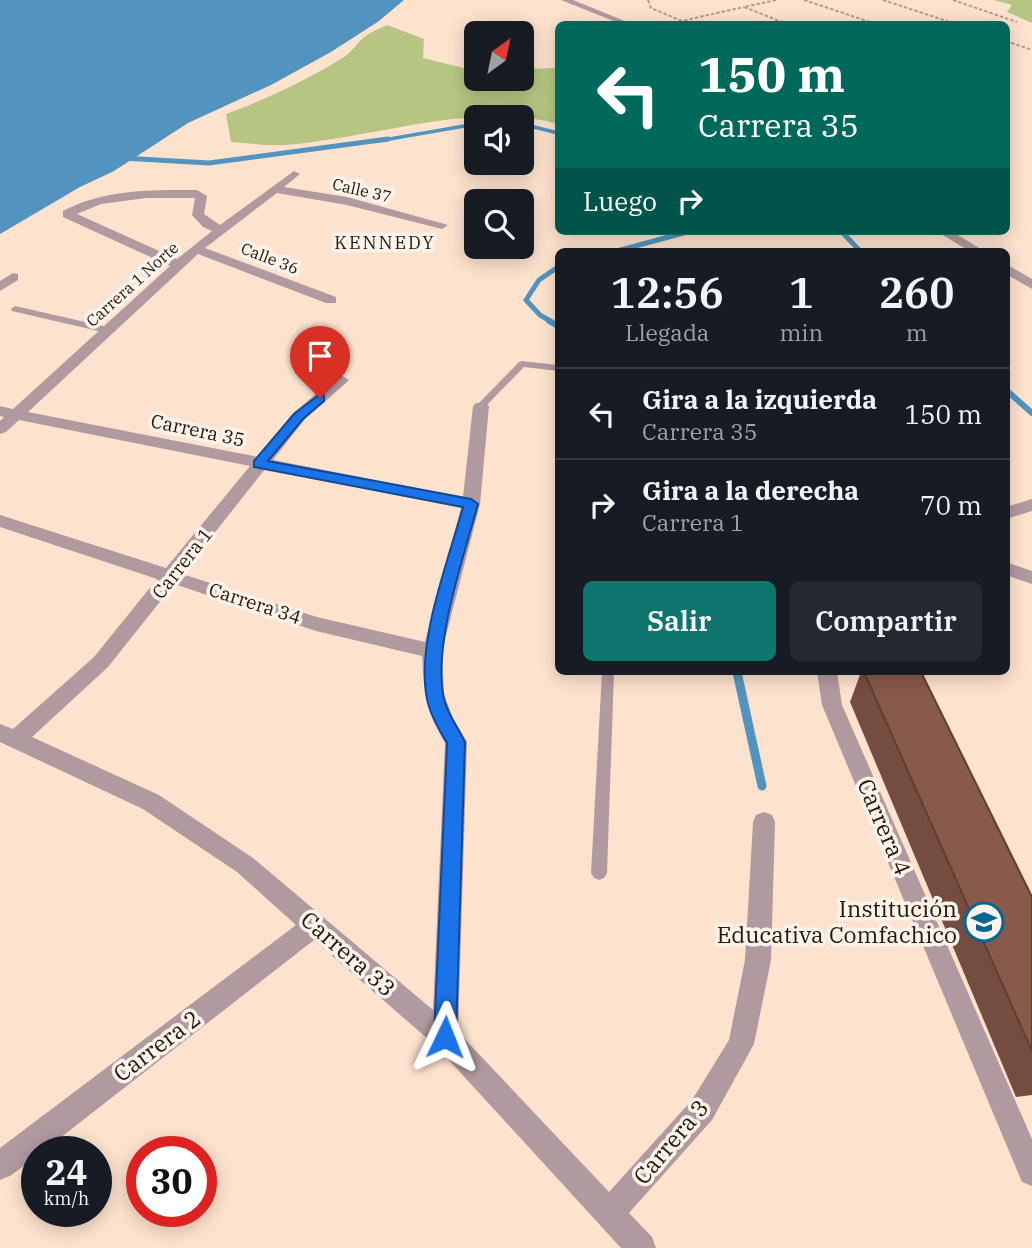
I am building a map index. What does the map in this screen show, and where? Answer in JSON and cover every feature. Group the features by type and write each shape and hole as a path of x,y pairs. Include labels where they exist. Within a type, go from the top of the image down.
{"street":[{"path":"565,0 591,5 622,21"},
{"name":"Carrera 1 Norte","path":"0,429 8,412 107,330 196,249 294,174"},
{"name":"Calle 37","path":"274,189 347,201 442,225"},
{"path":"179,265 67,214 85,202 126,194 197,194 201,196 198,215 207,224 221,230"},
{"path":"949,235 974,248"},
{"name":"Calle 36","path":"196,249 331,300"},
{"path":"1010,271 1032,285"},
{"path":"0,287 13,277"},
{"name":"Carrera 1","path":"8,736 101,662 299,416 341,380"},
{"path":"445,1037 456,742 443,720 434,695 432,651 471,504 481,406"},
{"name":"Carrera 35","path":"8,412 471,504"},
{"path":"1010,512 1032,505"},
{"name":"Carrera 34","path":"0,521 317,624 432,651"},
{"path":"1010,570 1032,578"},
{"name":"Carrera 4","path":"827,675 832,705 1029,1157"},
{"name":"Carrera 33","path":"8,736 151,802 246,865 445,1037 641,1248"},
{"name":"Carrera 3","path":"610,1213 702,1110 741,1044 758,960 764,822"},
{"name":"Carrera 2","path":"0,1167 314,926"}],"lane":[{"path":"15,309 107,330"},
{"path":"481,406 522,365 555,368"},
{"path":"599,873 608,675"}],"path":[{"path":"648,0 651,8 683,21 776,0"},
{"path":"804,0 867,21"},
{"path":"883,0 947,21"},
{"path":"953,0 1017,22"},
{"path":"744,7 779,21"},
{"path":"1010,42 1032,50"}],"green space":[{"path":"994,0 1032,0 1032,23 1007,12 1012,5"},
{"path":"387,25 424,39 423,58 464,68 464,91 534,91 534,69 555,68 555,123 534,120 534,105 464,105 464,118 285,145 231,142 226,114 271,96 316,73 347,55 361,40"}],"water":[{"path":"0,0 404,0 379,21 331,52 271,85 188,123 114,171 80,187 0,234"}],"building":[{"path":"865,675 922,675 1032,897 1032,1051"}],"waterway":[{"path":"378,141 464,126"},
{"path":"534,127 555,132"},
{"path":"122,158 209,163 388,139"},
{"path":"628,248 676,235"},
{"path":"845,235 857,248"},
{"path":"552,322 540,315 526,300 539,280 555,269"},
{"path":"549,321 555,324"},
{"path":"1010,394 1032,413"},
{"path":"738,675 762,786"}],"place":[{"name":"Institución Educativa Comfachico","path":"984,922"}],"district":[{"name":"KENNEDY","path":"385,243"}],"route":[{"path":"320,398 299,416 259,464 471,504 432,651 434,695 443,720 456,742 445,1037"}]}
